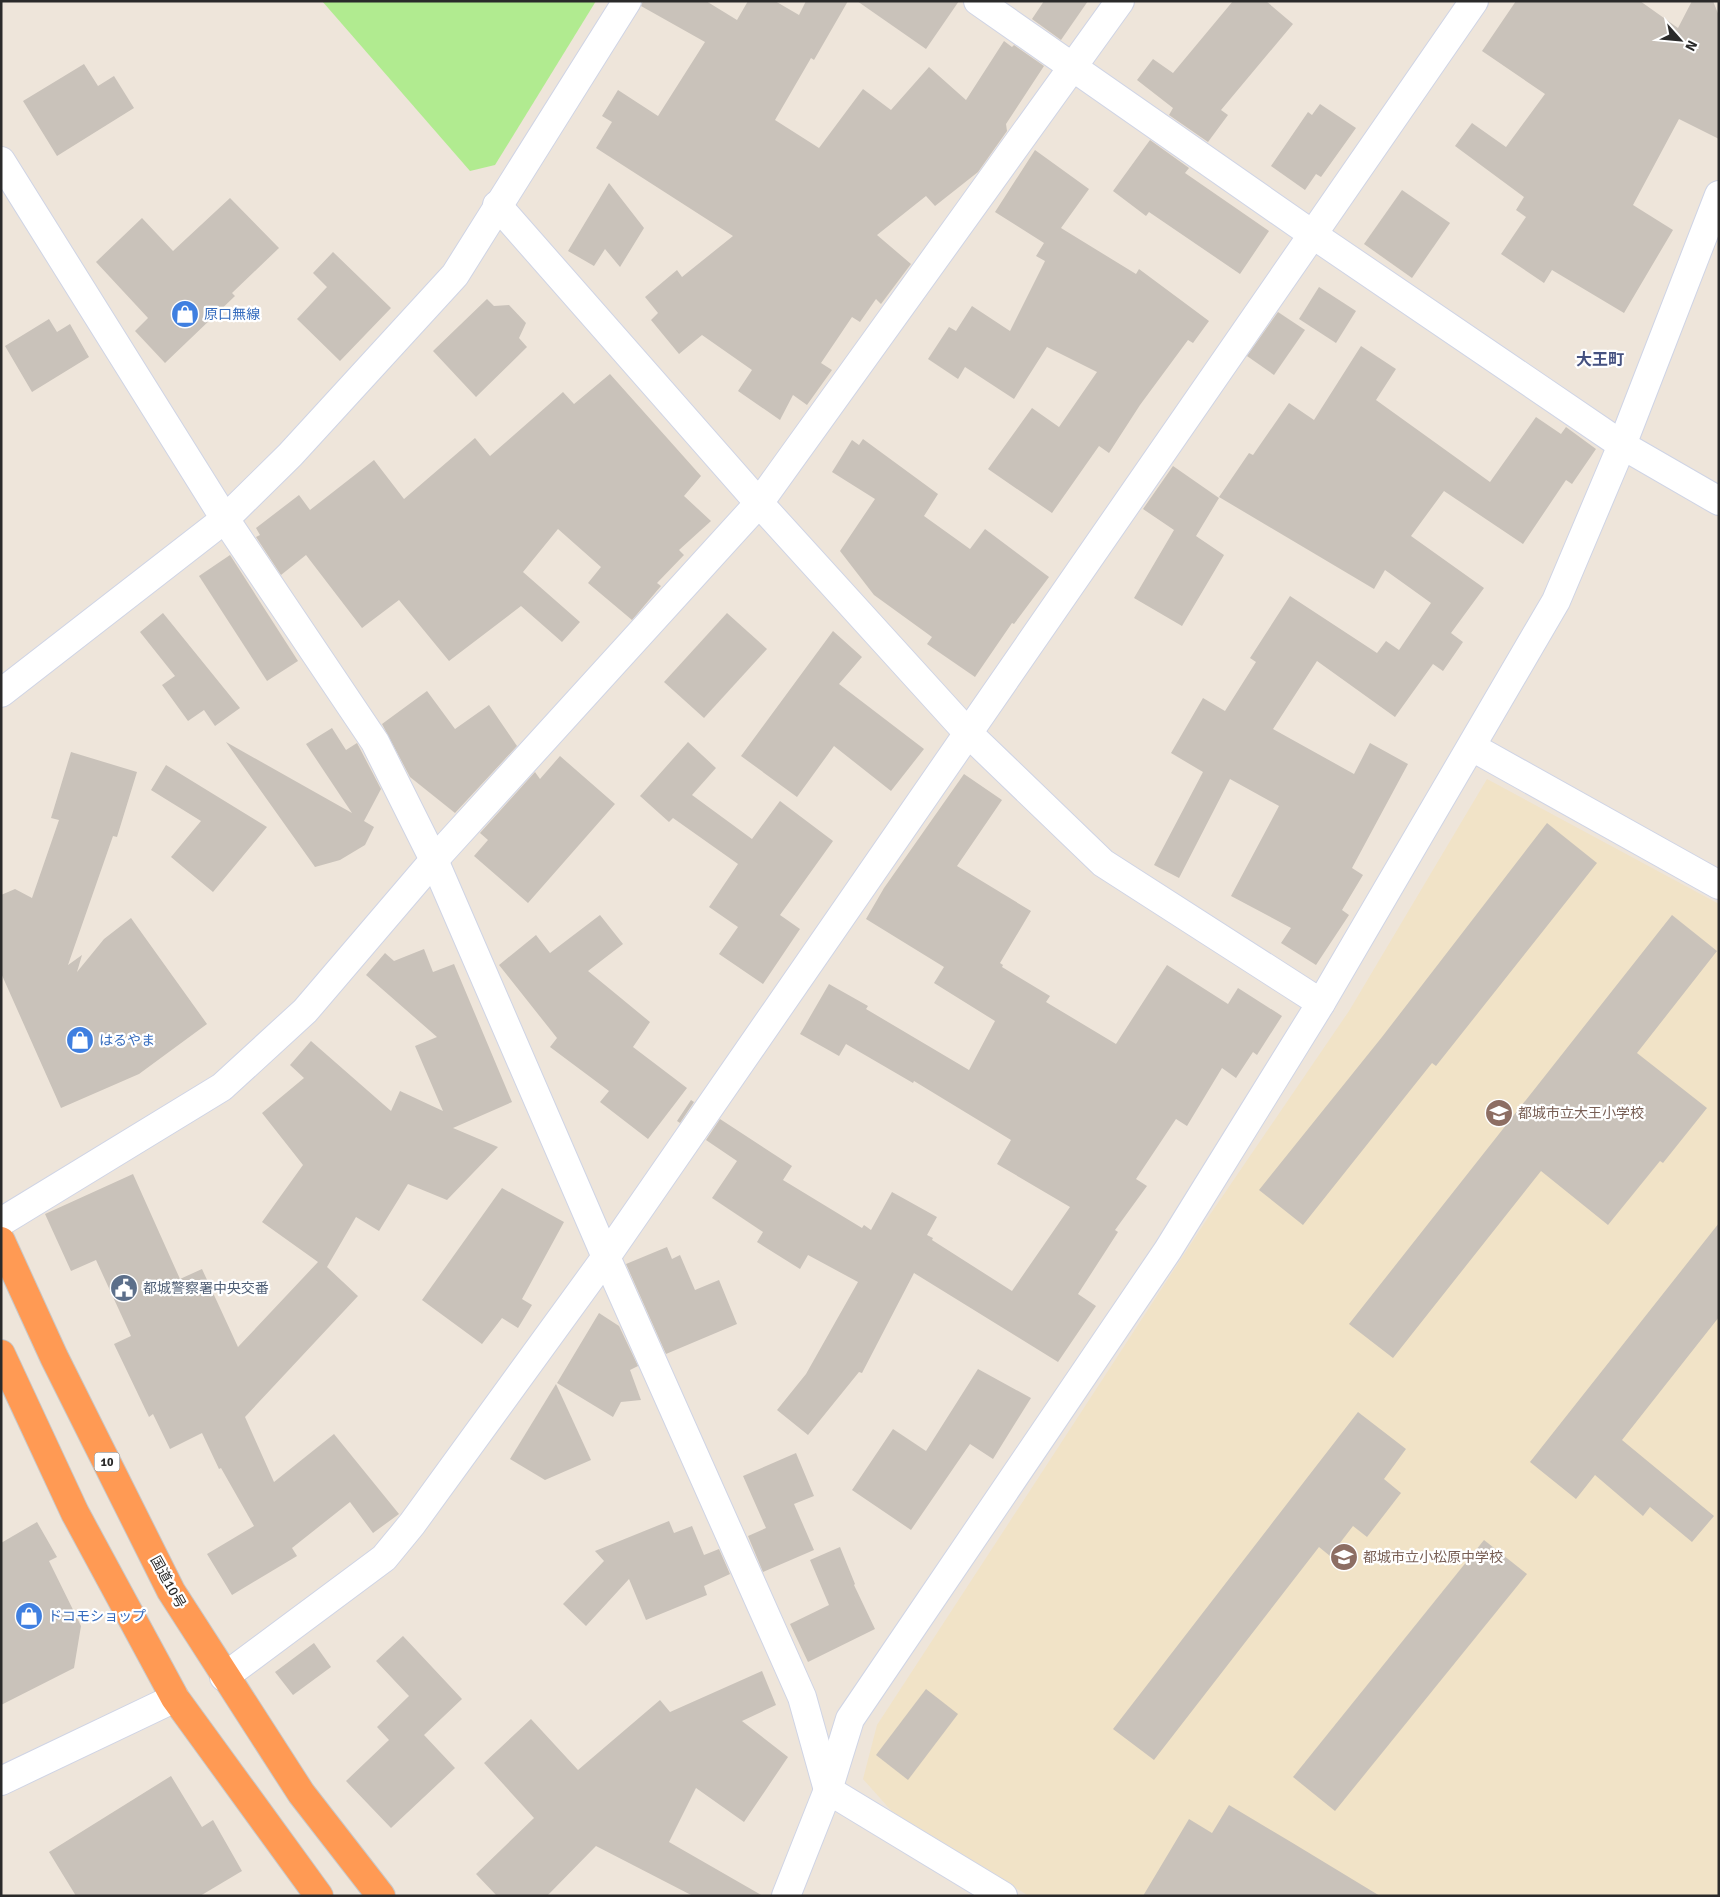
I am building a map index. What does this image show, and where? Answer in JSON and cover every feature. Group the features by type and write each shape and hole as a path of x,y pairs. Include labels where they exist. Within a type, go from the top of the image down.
{"highway":[{"name":"国道10号","path":"1,1242 54,1357 171,1591 224,1677 301,1793 381,1896"},
{"path":"1,1354 75,1513 175,1698 319,1896"}],"street":[{"path":"1,693 225,519 290,455 455,275 497,205 627,1"},
{"path":"978,1 1312,234 1622,445 1719,501"},
{"path":"1,1222 222,1087 305,1011 434,860 759,503 1120,1"},
{"path":"224,1677 384,1558 412,1524 606,1257 1474,1"},
{"path":"1,161 225,519 375,742 434,860 606,1257 802,1697 828,1790 1003,1896"},
{"path":"786,1896 828,1790 850,1719 1168,1250 1321,1003 1556,601 1622,445 1719,195"},
{"path":"497,205 759,503 968,733 1103,863 1321,1003"},
{"path":"1472,747 1719,885"},
{"path":"1,1781 175,1698"}],"shaded area":[{"path":"1487,779 1719,904 1719,1896 1029,1896 896,1816 863,1779 877,1725 1209,1216 1349,1011"}],"green space":[{"path":"322,1 596,1 495,165 470,171"}],"building":[{"path":"643,1 706,1 737,20 748,1 775,1 799,15 806,1 848,1 814,60 811,58 775,120 819,148 863,89 891,110 929,67 966,100 1004,41 1012,47 1014,45 1044,66 1006,124 1007,131 978,172 935,206 926,196 877,235 911,264 881,304 876,299 860,322 852,317 821,363 832,370 807,405 793,395 780,420 738,391 752,370 702,335 679,354 651,320 658,313 645,297 677,270 682,277 733,236 596,148 612,122 602,116 618,90 658,116 705,42 641,6"},
{"path":"857,1 959,1 926,49"},
{"path":"1044,1 1088,1 1061,40 1032,19"},
{"path":"1233,1 1266,1 1293,24 1221,110 1228,115 1208,142 1169,115 1173,108 1137,80 1153,59 1173,73"},
{"path":"1516,1 1640,1 1678,28 1692,1 1713,1 1719,16 1719,139 1679,119 1633,205 1673,230 1624,313 1552,270 1544,283 1501,254 1526,217 1516,210 1524,197 1455,146 1472,123 1506,147 1545,94 1482,51"},
{"path":"84,64 98,86 114,76 134,108 57,156 23,101"},
{"path":"1320,104 1356,128 1321,177 1316,174 1305,190 1271,166 1308,112 1312,115"},
{"path":"1150,140 1189,168 1185,173 1269,231 1240,274 1149,212 1146,216 1113,191"},
{"path":"1035,150 1089,189 1061,228 1136,274 1139,269 1209,321 1193,343 1188,340 1140,405 1109,453 1099,446 1052,513 988,469 1032,408 1059,427 1097,372 1047,347 1014,399 965,367 958,379 928,359 949,327 956,331 972,306 1010,331 1045,261 1036,256 1044,243 995,212"},
{"path":"609,183 644,228 620,267 605,249 594,266 568,251"},
{"path":"1402,190 1450,223 1412,278 1364,244"},
{"path":"230,198 279,248 232,293 235,296 165,363 135,331 148,318 96,262 142,218 173,251"},
{"path":"333,252 391,308 340,361 297,319 327,287 313,273"},
{"path":"1319,287 1356,311 1336,343 1299,319"},
{"path":"487,299 494,306 509,305 526,323 519,338 527,347 476,397 433,351"},
{"path":"1278,312 1305,330 1274,375 1247,356"},
{"path":"49,319 57,332 70,324 89,357 32,392 5,346"},
{"path":"1361,346 1396,369 1376,400 1490,482 1536,417 1561,434 1566,427 1596,449 1572,484 1566,480 1523,544 1444,491 1411,536 1484,588 1451,633 1463,642 1443,671 1433,664 1395,717 1317,661 1273,729 1354,774 1370,743 1408,764 1352,868 1363,875 1342,910 1349,915 1316,965 1281,943 1291,928 1231,896 1279,806 1230,779 1179,878 1154,865 1203,772 1171,753 1203,698 1225,711 1256,662 1250,658 1290,596 1377,653 1386,641 1399,650 1431,603 1385,570 1374,589 1219,497 1249,453 1253,455 1289,403 1314,420"},
{"path":"610,374 701,476 684,496 711,521 679,550 684,555 657,583 661,586 632,620 588,583 601,567 558,529 523,572 580,622 562,642 521,606 449,661 399,600 362,628 306,555 281,575 256,537 260,535 256,528 299,495 310,510 374,460 404,499 475,438 490,456 563,392 574,404"},
{"path":"863,439 938,494 924,516 970,549 985,529 1049,577 1014,624 1012,623 975,677 927,644 932,637 874,595 840,551 875,499 832,472 852,440 859,445"},
{"path":"1173,466 1219,498 1196,536 1224,555 1182,626 1134,598 1174,530 1143,509"},
{"path":"230,555 298,661 267,681 199,576"},
{"path":"163,613 240,708 215,726 204,710 188,721 162,685 175,676 140,632"},
{"path":"727,613 767,649 704,718 664,682"},
{"path":"833,631 862,657 839,684 924,749 891,791 834,746 797,797 741,756"},
{"path":"427,691 455,729 489,705 517,746 455,813 410,777 382,724"},
{"path":"332,728 346,750 357,743 381,789 364,821 374,827 365,845 340,860 315,867 226,742 352,813 306,744"},
{"path":"688,742 716,768 692,795 752,839 780,801 833,841 780,915 800,929 763,984 719,954 738,927 709,907 738,864 673,818 669,822 640,796"},
{"path":"71,752 137,772 117,837 113,836 68,965 82,955 77,972 104,939 131,918 207,1024 139,1074 61,1108 1,973 1,895 15,889 32,898 59,820 51,818"},
{"path":"560,756 615,804 528,903 474,856 488,840 480,833 535,772 540,779"},
{"path":"166,765 267,827 213,892 171,857 201,821 151,790"},
{"path":"964,774 1002,800 957,866 1031,911 1000,963 1003,965 1002,967 1050,996 1046,1002 1116,1044 1167,965 1228,1004 1238,988 1282,1016 1257,1055 1253,1052 1236,1078 1222,1068 1187,1126 1176,1119 1136,1179 1147,1186 1115,1230 1118,1232 1078,1294 1096,1306 1058,1362 914,1273 862,1373 859,1372 808,1435 777,1410 806,1374 858,1282 808,1255 800,1269 757,1242 763,1232 712,1198 737,1161 706,1140 720,1119 792,1166 783,1180 862,1228 864,1225 871,1230 892,1192 937,1217 927,1235 933,1238 932,1240 1012,1291 1070,1207 997,1164 1011,1140 914,1081 913,1083 846,1044 839,1056 800,1034 829,984 868,1006 866,1009 969,1070 995,1021 934,983 944,967 866,919 884,888"},
{"path":"1547,823 1597,863 1436,1066 1432,1063 1303,1225 1259,1190 1382,1037"},
{"path":"600,915 623,944 588,971 650,1022 633,1047 687,1088 648,1139 600,1102 609,1091 550,1047 557,1038 499,965 536,935 550,953"},
{"path":"1672,915 1717,951 1637,1053 1707,1108 1663,1163 1660,1161 1608,1225 1541,1171 1393,1358 1349,1324"},
{"path":"424,949 433,972 454,964 512,1102 453,1128 498,1147 447,1200 408,1184 379,1231 356,1217 327,1267 358,1296 245,1417 274,1482 334,1434 399,1514 373,1533 350,1502 292,1548 297,1556 232,1595 207,1554 254,1526 221,1468 219,1469 202,1433 170,1449 153,1414 149,1417 114,1344 131,1336 96,1260 71,1271 45,1214 133,1174 180,1279 202,1269 238,1347 318,1262 262,1222 303,1165 262,1113 304,1078 290,1065 311,1041 391,1111 400,1091 443,1111 415,1046 437,1037 366,975 385,953 394,961"},
{"path":"691,1100 694,1102 680,1123 677,1121"},
{"path":"502,1188 564,1222 522,1299 532,1305 518,1328 502,1318 482,1344 422,1300"},
{"path":"1719,1223 1719,1317 1622,1440 1714,1516 1692,1542 1650,1507 1643,1516 1595,1475 1576,1499 1530,1462"},
{"path":"667,1247 672,1259 680,1255 695,1290 719,1280 737,1324 666,1354 626,1264"},
{"path":"599,1313 619,1326 638,1366 630,1370 641,1400 621,1402 613,1417 557,1383"},
{"path":"978,1369 1031,1398 993,1459 970,1444 911,1530 852,1490 893,1429 926,1451"},
{"path":"556,1384 591,1460 545,1480 510,1459"},
{"path":"1358,1412 1406,1449 1384,1479 1401,1493 1367,1537 1353,1526 1330,1556 1319,1547 1154,1760 1113,1729"},
{"path":"796,1453 814,1496 794,1504 814,1550 763,1572 748,1536 766,1528 743,1476"},
{"path":"669,1521 674,1533 692,1526 704,1555 719,1549 730,1574 704,1586 707,1595 646,1620 629,1579 586,1626 563,1604 604,1561 595,1551"},
{"path":"37,1522 57,1557 49,1561 81,1626 74,1668 1,1705 1,1543"},
{"path":"1484,1540 1527,1574 1335,1811 1293,1777"},
{"path":"840,1547 854,1585 875,1629 808,1662 790,1624 829,1605 810,1560"},
{"path":"403,1636 462,1699 424,1735 455,1768 391,1828 346,1781 389,1740 377,1727 409,1696 376,1661"},
{"path":"314,1643 331,1667 293,1695 275,1672"},
{"path":"762,1671 776,1705 742,1721 788,1757 744,1822 696,1788 669,1842 763,1896 693,1896 596,1846 547,1896 497,1896 476,1874 534,1818 484,1763 531,1719 578,1770 660,1700 670,1712"},
{"path":"926,1689 958,1714 908,1780 876,1755"},
{"path":"171,1776 202,1827 213,1820 242,1871 200,1896 76,1896 49,1852"},
{"path":"1229,1805 1380,1896 1143,1896 1189,1819 1212,1833"}],"place":[{"name":"原口無線","path":"185,314"},
{"name":"はるやま","path":"80,1040"},
{"name":"都城市立大王小学校","path":"1499,1113"},
{"name":"都城警察署中央交番","path":"124,1288"},
{"name":"都城市立小松原中学校","path":"1344,1557"},
{"name":"ドコモショップ","path":"29,1616"}],"district":[{"name":"大王町","path":"1600,360"}]}
